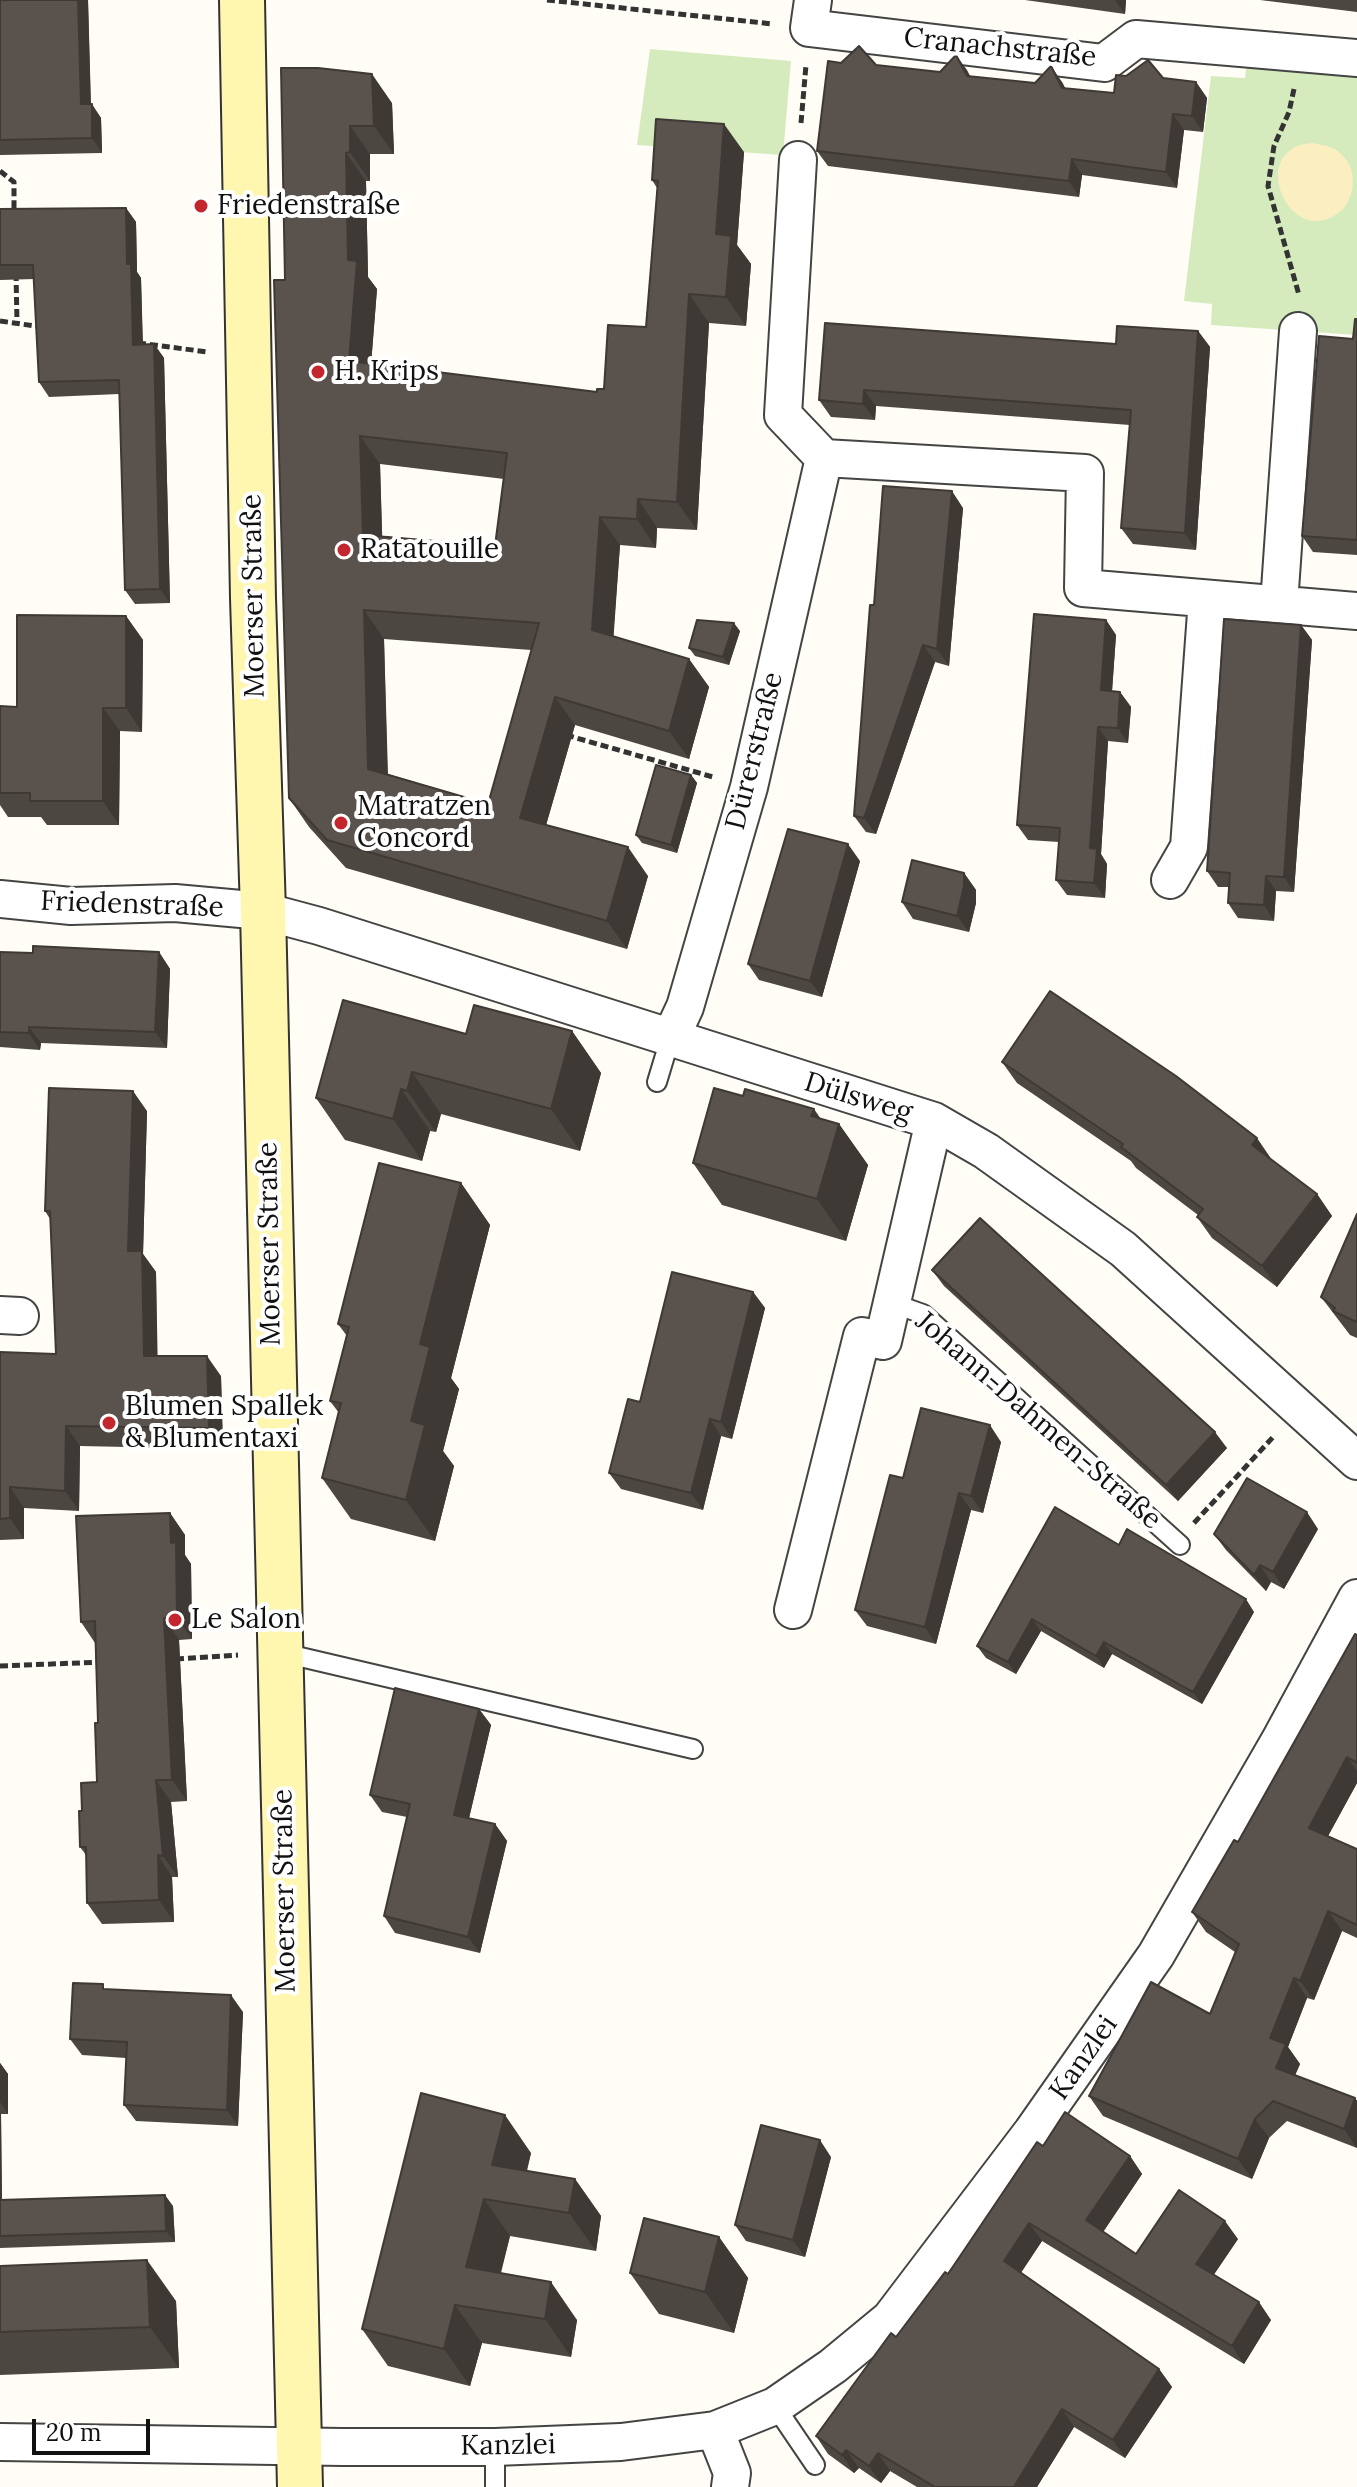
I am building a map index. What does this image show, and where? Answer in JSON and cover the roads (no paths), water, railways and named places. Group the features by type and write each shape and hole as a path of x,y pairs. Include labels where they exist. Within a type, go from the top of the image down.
{"main road":[{"name":"Moerser Straße","path":"242,0 300,2466"}],"street":[{"name":"Cranachstraße","path":"811,14 1104,63 1136,39 1357,58"},
{"path":"798,160 783,415 824,458 1085,473 1083,588 1357,611"},
{"path":"1279,604 1298,331"},
{"name":"Dürerstraße","path":"670,1039 685,1007 749,787 824,458"},
{"path":"1170,880 1189,847 1207,599"},
{"name":"Friedenstraße","path":"0,899 71,906 175,903 263,911"},
{"name":"Dülsweg","path":"263,911 319,926 934,1121 986,1151 1123,1249 1357,1461"},
{"name":"Johann-Dahmen-Straße","path":"793,1610 862,1336 883,1341 934,1121"},
{"name":"Kanzlei","path":"0,2442 300,2466 495,2447 621,2442 715,2430 775,2406 833,2366 890,2319 1032,2132 1156,1955 1280,1740 1357,1598"},
{"path":"715,2430 732,2473 730,2487"}],"lane":[{"path":"657,1082 670,1039"},
{"name":"Johann-Dahmen-Straße","path":"892,1303 923,1314 1180,1545"},
{"path":"279,1652 693,1749"},
{"path":"775,2406 815,2465"},
{"path":"495,2447 495,2487"}],"place":[{"name":"Friedenstraße","path":"201,206"},
{"name":"H. Krips","path":"318,372"},
{"name":"Ratatouille","path":"344,550"},
{"name":"Matratzen Concord","path":"341,823"},
{"name":"Blumen Spallek & Blumentaxi","path":"109,1423"},
{"name":"Le Salon","path":"175,1620"}]}
